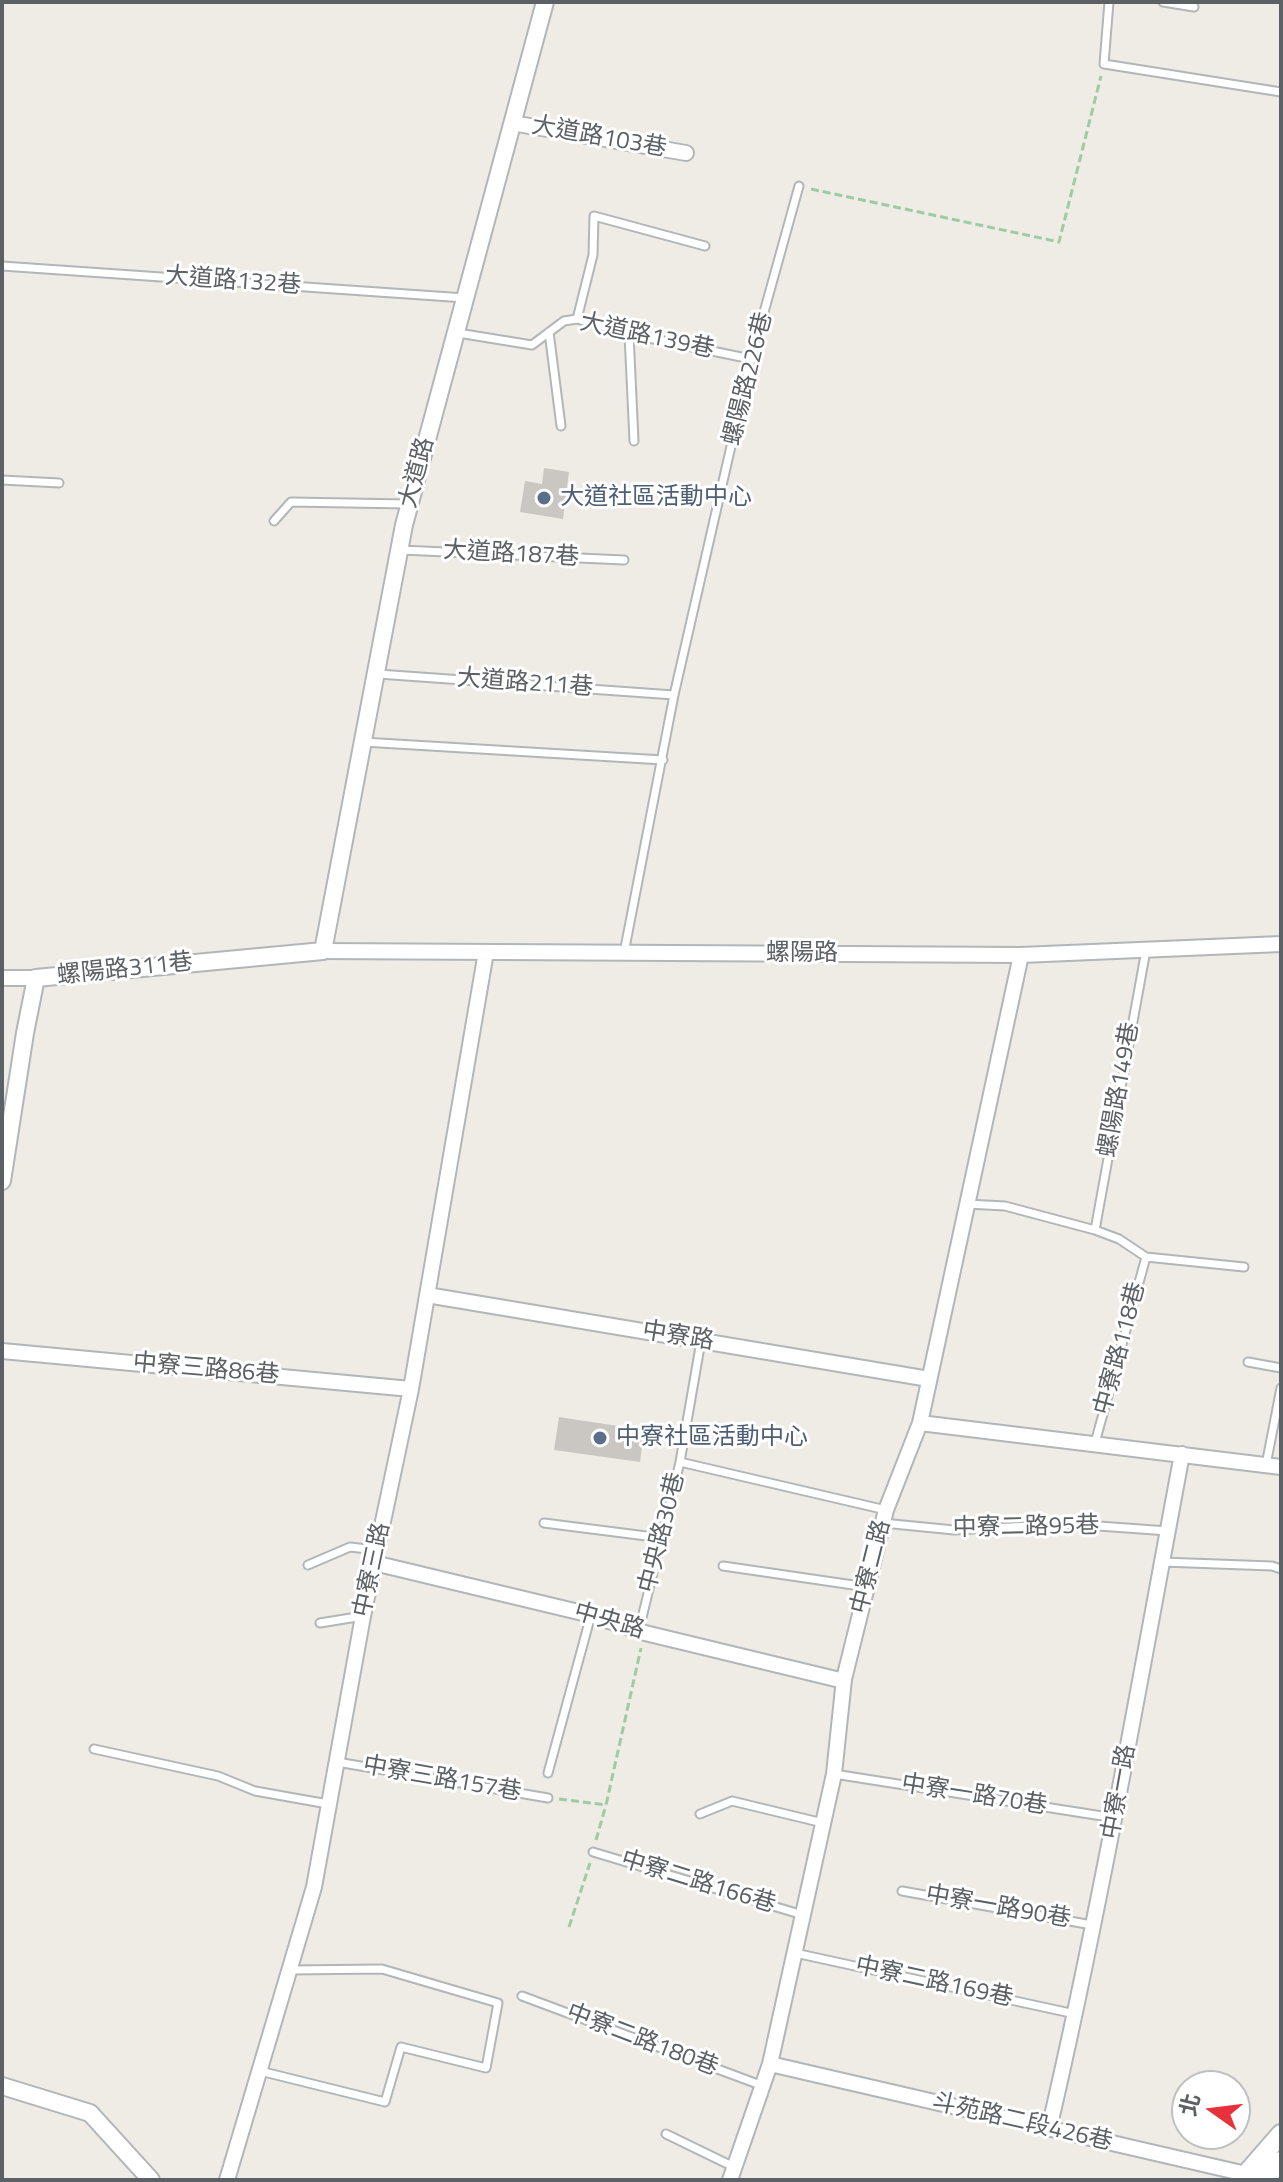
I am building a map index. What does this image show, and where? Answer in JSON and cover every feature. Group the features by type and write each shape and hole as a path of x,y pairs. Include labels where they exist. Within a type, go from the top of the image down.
{"main road":[{"path":"1264,2172 1281,2134"}],"street":[{"name":"大道路","path":"323,951 409,504 545,2"},
{"name":"大道路103巷","path":"512,123 686,153"},
{"name":"螺陽路","path":"323,951 1021,955 1281,944"},
{"name":"螺陽路311巷","path":"2,1181 5,1143 36,978 323,951"},
{"name":"中寮三路","path":"227,2180 314,1887 363,1616 411,1389 486,952"},
{"name":"中寮二路","path":"732,2173 770,2064 834,1774 844,1681 885,1517 920,1423 1021,955"},
{"path":"2,978 36,978"},
{"name":"中寮路","path":"427,1295 929,1379"},
{"name":"中寮三路86巷","path":"2,1351 411,1389"},
{"path":"920,1423 1274,1466"},
{"name":"中寮一路","path":"1049,2129 1094,1926 1182,1454"},
{"name":"中央路","path":"375,1556 642,1631 844,1681"},
{"name":"斗苑路二段426巷","path":"770,2064 1049,2129 1264,2172"},
{"path":"2,2086 90,2113 151,2180"}],"lane":[{"path":"1109,2 1104,64 1281,92"},
{"path":"1163,2 1194,7"},
{"name":"螺陽路226巷","path":"624,953 674,695 751,359 799,186"},
{"path":"577,319 593,255 594,216 705,246"},
{"name":"大道路132巷","path":"2,266 465,298"},
{"name":"大道路139巷","path":"456,333 532,345 564,321 577,319 629,334 751,359"},
{"path":"549,332 561,426"},
{"path":"629,334 634,441"},
{"path":"2,480 59,483"},
{"path":"274,521 291,502 409,504"},
{"name":"大道路187巷","path":"399,550 624,560"},
{"name":"大道路211巷","path":"376,674 674,695"},
{"path":"363,742 663,760"},
{"name":"螺陽路149巷","path":"1095,1230 1146,950"},
{"path":"967,1204 1005,1206 1095,1230 1119,1239 1146,1257"},
{"name":"中寮路118巷","path":"1095,1443 1146,1257 1244,1267"},
{"name":"中央路30巷","path":"642,1631 680,1462 701,1341"},
{"path":"1248,1362 1281,1368"},
{"path":"1274,1466 1281,1388"},
{"name":"中寮二路95巷","path":"680,1462 885,1517 954,1530 1071,1524 1168,1531"},
{"path":"544,1523 662,1538"},
{"path":"308,1565 350,1547 375,1556"},
{"path":"1162,1562 1272,1566 1281,1569"},
{"path":"723,1566 867,1587"},
{"path":"548,1773 591,1615"},
{"path":"320,1623 363,1616"},
{"path":"94,1749 218,1776 255,1791 328,1804"},
{"name":"中寮三路157巷","path":"335,1762 548,1798"},
{"name":"中寮一路70巷","path":"834,1774 1115,1818"},
{"path":"700,1814 732,1801 823,1823"},
{"name":"中寮二路166巷","path":"593,1852 803,1915"},
{"name":"中寮一路90巷","path":"902,1891 1094,1926"},
{"name":"中寮二路169巷","path":"793,1952 1075,2014"},
{"path":"260,2071 385,2102 401,2047 486,2068 498,2003 382,1969 290,1970"},
{"name":"中寮二路180巷","path":"522,1996 763,2086"},
{"path":"666,2134 732,2173"}],"path":[{"path":"799,186 1059,242 1104,64"},
{"path":"569,1927 606,1805 642,1631"},
{"path":"548,1798 606,1805"}],"building":[{"name":"大道社區活動中心","path":"544,468 569,472 563,519 520,512 525,481 542,484"},
{"name":"中寮社區活動中心","path":"559,1417 644,1430 640,1462 554,1450"}],"place":[{"name":"大道社區活動中心","path":"544,498"},
{"name":"中寮社區活動中心","path":"600,1438"}]}
